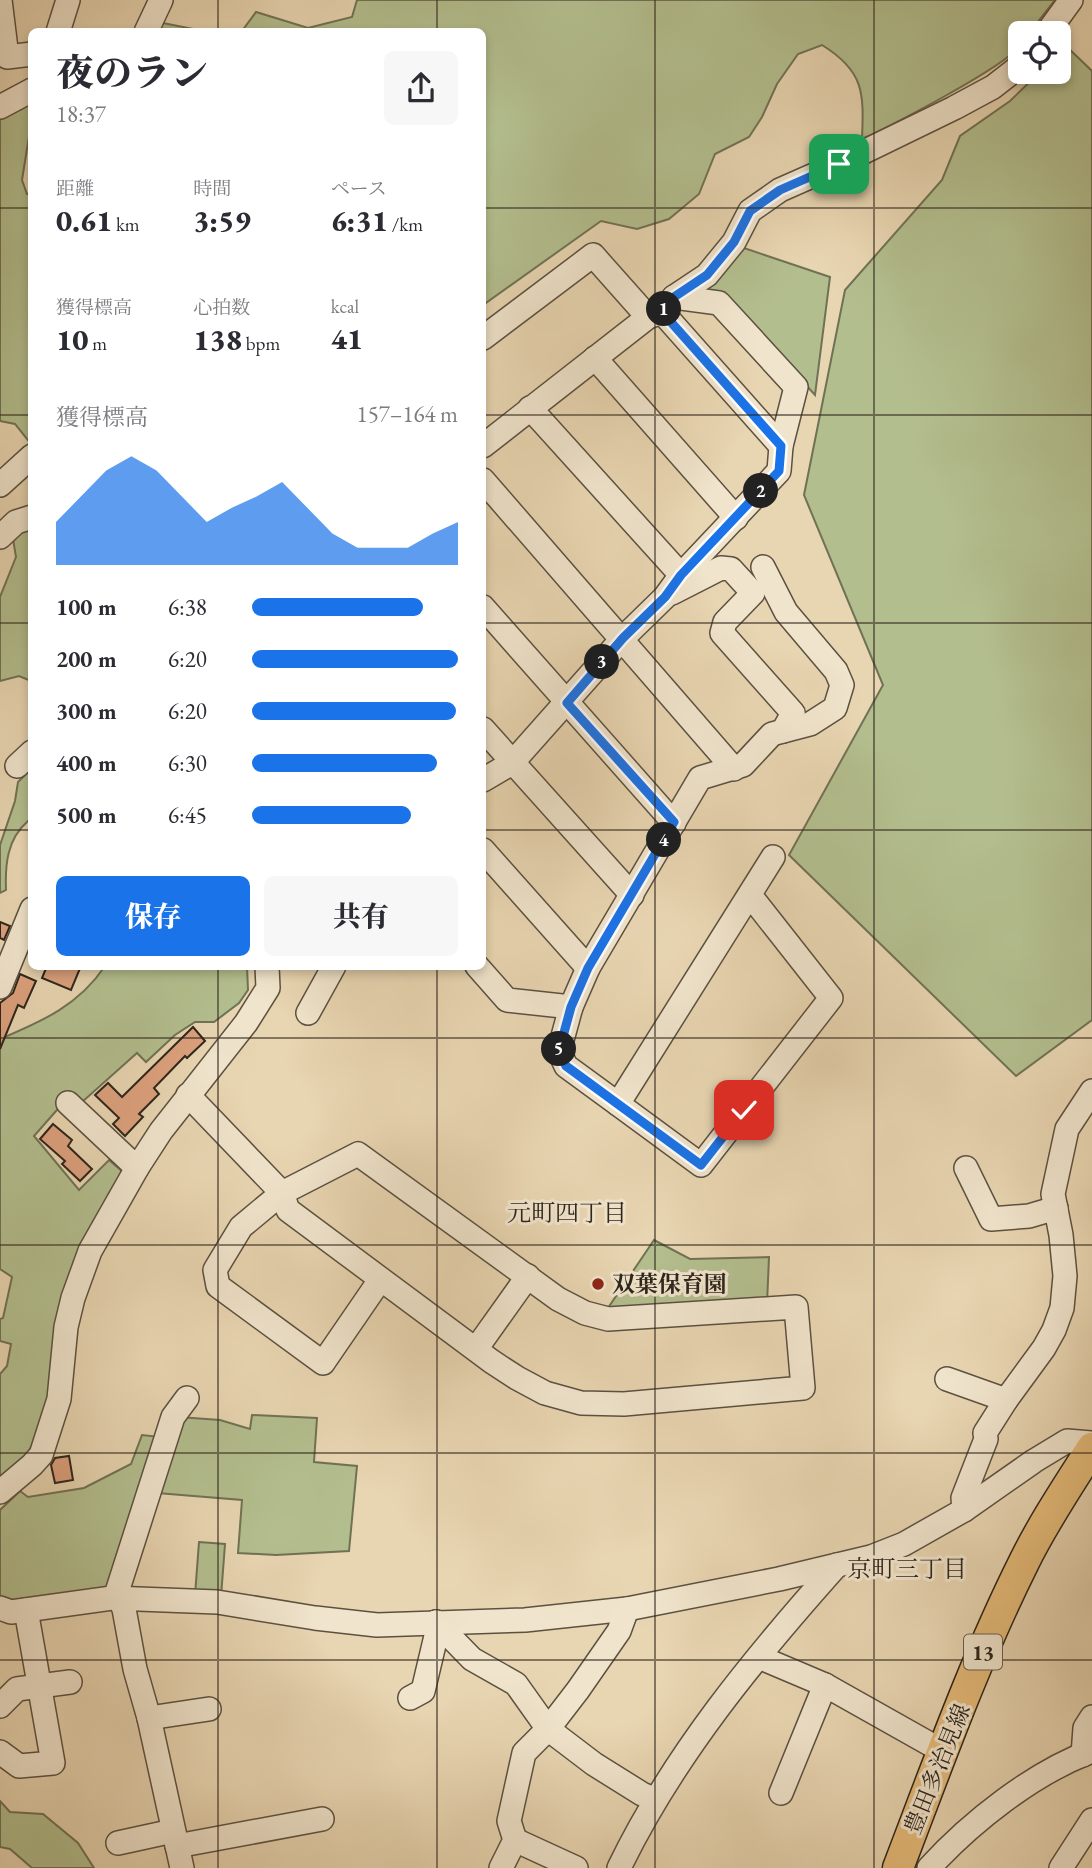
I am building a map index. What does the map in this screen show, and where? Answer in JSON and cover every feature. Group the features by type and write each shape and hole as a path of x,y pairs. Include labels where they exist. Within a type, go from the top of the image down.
{"main road":[{"name":"豊田多治見線","path":"898,1868 992,1632 1024,1561 1092,1446"}],"street":[{"path":"1,0 7,57 28,54"},
{"path":"59,28 68,0"},
{"path":"148,28 161,0"},
{"path":"1056,21 1071,0"},
{"path":"486,444 707,275 734,242 750,211 780,190 964,103 1008,75"},
{"path":"0,107 28,92"},
{"path":"486,336 593,255 661,308 781,446"},
{"path":"486,778 512,762 779,471 781,446 796,387 719,303 661,308"},
{"path":"595,358 736,518"},
{"path":"530,408 681,575"},
{"path":"0,485 28,460"},
{"path":"486,483 734,769"},
{"path":"0,537 16,522 28,518"},
{"path":"750,895 831,998 701,1165 566,1066 559,1051 571,1007 588,968 701,778 743,765 772,734 810,724 835,708 842,685 836,671 786,612 762,567"},
{"path":"665,597 720,568 732,569 753,593 724,622 722,633 793,713 783,731"},
{"path":"486,610 674,822"},
{"path":"486,732 632,895"},
{"path":"486,853 588,968"},
{"path":"618,1104 772,857"},
{"path":"0,987 28,919"},
{"path":"0,1492 41,1455 59,1399 66,1327 90,1251 161,1130 246,1023 268,988 267,970"},
{"path":"308,1013 332,970"},
{"path":"481,970 507,1000 571,1007"},
{"path":"964,1510 963,1497 986,1439 985,1433 1044,1348 1062,1308 1065,1276 1053,1194 1067,1129 1092,1091"},
{"path":"188,1095 282,1193 288,1210 476,1349 536,1388 581,1403 624,1404 803,1388 796,1307 608,1319 585,1313 558,1299 358,1154 282,1193 240,1227 215,1270 218,1286 323,1363 380,1280"},
{"path":"68,1103 137,1168"},
{"path":"966,1168 991,1219 1029,1216 1056,1208"},
{"path":"476,1349 528,1276"},
{"path":"947,1379 1006,1400"},
{"path":"177,1848 149,1717 135,1669 124,1609 117,1592 173,1416 187,1398"},
{"path":"0,1608 11,1612 119,1599 217,1602 377,1625 525,1620 627,1609 741,1588 871,1557 904,1544 964,1510 1067,1441 1092,1446"},
{"path":"619,1868 654,1799 705,1725 837,1565"},
{"path":"501,1868 515,1840 509,1821 524,1753 548,1729 619,1631 627,1609"},
{"path":"0,1752 19,1766 53,1763 26,1610"},
{"path":"410,1698 423,1691 436,1636 436,1622"},
{"path":"436,1622 472,1659 516,1684 548,1729 594,1764 654,1799"},
{"path":"759,1657 825,1685 944,1752"},
{"path":"0,1706 17,1689 70,1682"},
{"path":"780,1793 825,1685"},
{"path":"149,1717 209,1709"},
{"path":"929,1868 966,1832 1008,1799 1087,1753 1085,1728 1092,1717"},
{"path":"118,1843 177,1848 322,1819"},
{"path":"1061,1868 1092,1820"},
{"path":"515,1840 576,1868"}],"green space":[{"path":"357,0 1055,0 1038,21 1008,21 1008,56 996,65 974,80 862,139 861,95 854,74 822,45 798,54 777,84 762,117 749,137 715,154 699,194 669,219 637,229 601,221 486,303 486,28 308,28 352,17"},
{"path":"256,12 308,28 244,28"},
{"path":"158,22 188,28 156,28"},
{"path":"1071,51 1092,71 1092,1020 1016,1076 789,855 883,685 804,495 845,290 942,180 960,136 1010,101 1028,84 1071,84"},
{"path":"28,100 28,143 22,180 28,194 28,440 15,424 0,421 0,111"},
{"path":"738,246 830,277 815,395 725,296 706,292 705,287"},
{"path":"28,526 28,680 19,676 0,681 0,597 16,557 13,539"},
{"path":"28,772 28,821 12,844 7,862 6,890 0,893 0,845 15,801 18,782"},
{"path":"102,970 247,970 248,990 239,1003 214,1022 195,1022 175,1035 146,1062 137,1053 81,1103 71,1094 34,1136 79,1190 109,1160 123,1172 36,1438 25,1458 0,1479 0,1374 7,1366 11,1344 0,1341 0,1319 3,1318 12,1277 0,1269 0,1039 59,1010 95,980"},
{"path":"654,1240 690,1259 769,1257 767,1304 604,1314"},
{"path":"252,1415 317,1418 314,1462 357,1466 349,1551 276,1555 238,1553 242,1500 145,1492 106,1588 10,1603 0,1599 0,1510 20,1491 28,1497 84,1488 131,1464 142,1435 169,1438 179,1417 220,1420 250,1429"},
{"path":"199,1542 225,1544 221,1597 195,1595"},
{"path":"0,1801 10,1812 43,1814 78,1843 94,1868 32,1868 10,1849 0,1847"}],"building":[{"path":"0,922 10,926 4,940 0,938"},
{"path":"45,970 79,970 71,990 42,978"},
{"path":"20,974 36,981 24,1008 18,1005 0,1049 0,1003 13,993"},
{"path":"193,1027 205,1041 187,1058 185,1056 154,1088 159,1094 139,1114 143,1117 125,1136 113,1124 119,1118 95,1095 108,1083 122,1097"},
{"path":"53,1124 72,1140 68,1146 92,1169 80,1181 62,1164 65,1161 40,1139"},
{"path":"69,1456 73,1480 55,1483 51,1465 55,1458"}],"place":[{"name":"双葉保育園","path":"598,1284"}],"district":[{"name":"元町四丁目","path":"567,1212"},
{"name":"京町三丁目","path":"907,1568"}],"route":[{"path":"744,1110 701,1165 566,1066 559,1051 571,1007 588,968 674,822 567,703 623,638 665,597 681,575 779,471 781,446 662,312 674,297 707,275 734,242 750,211 780,190 839,164"}]}
